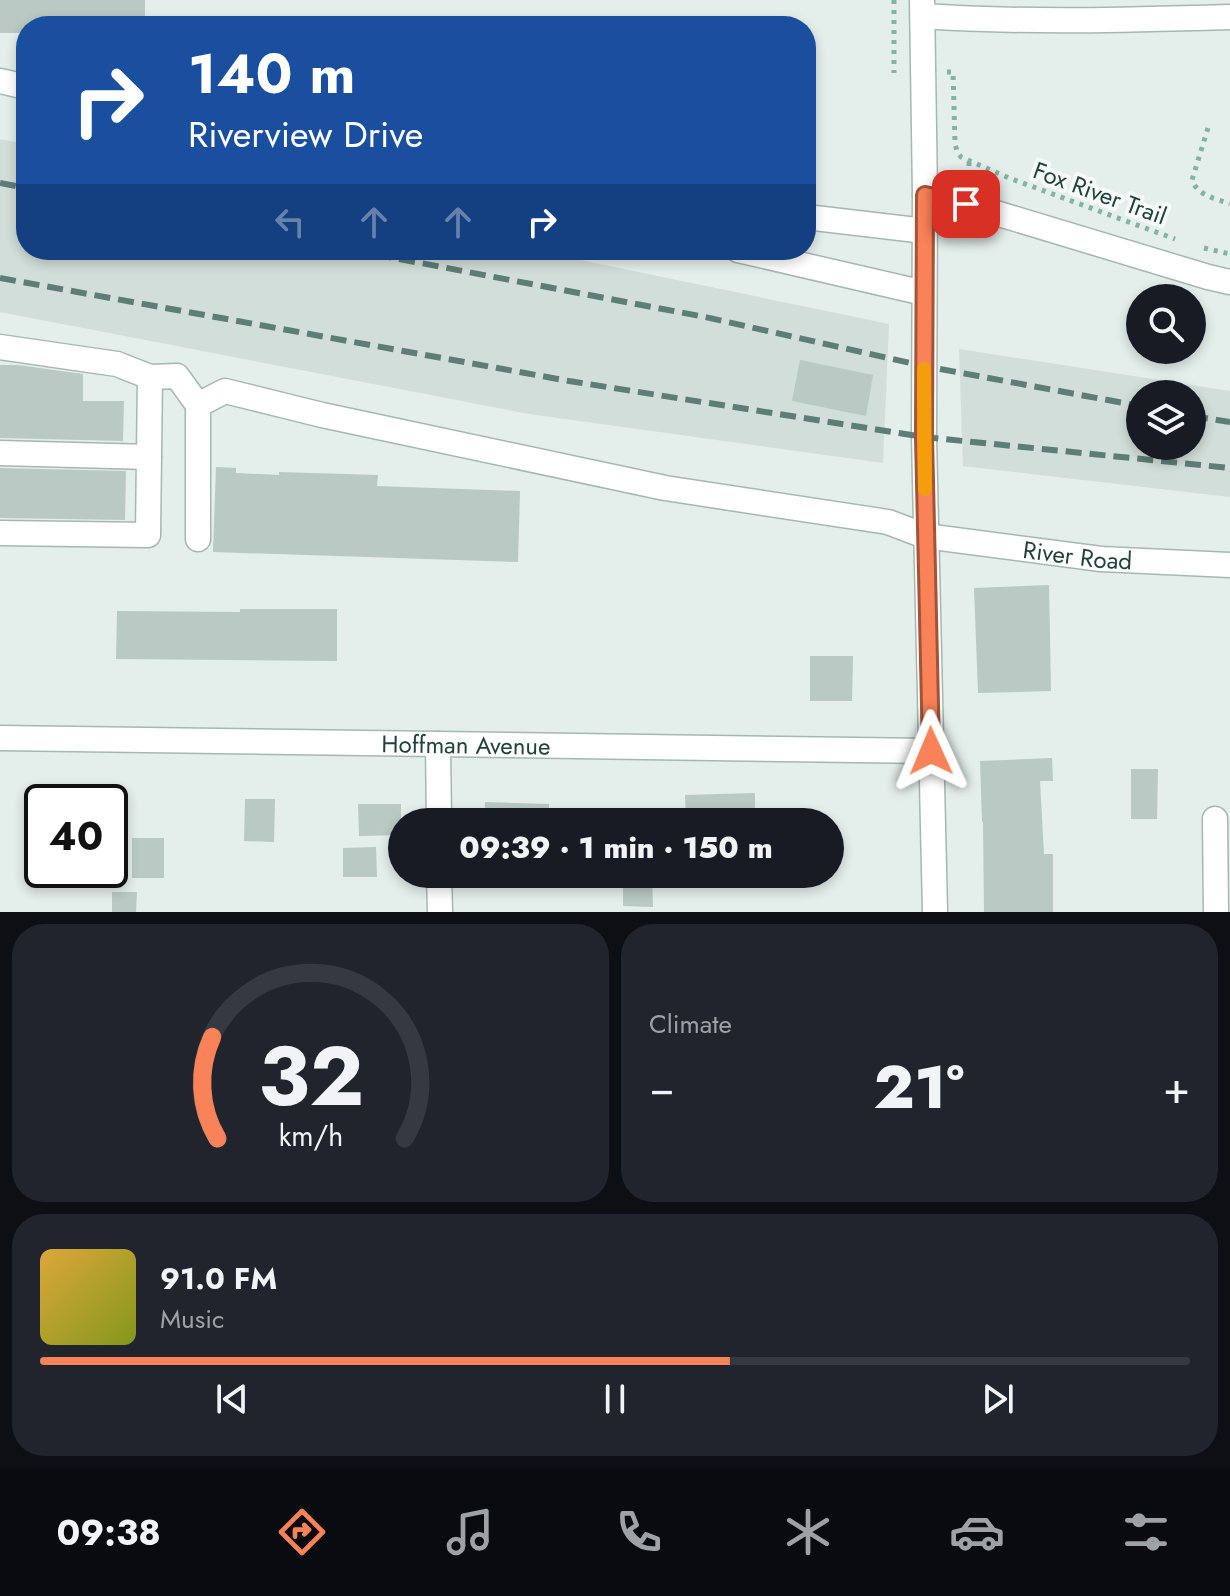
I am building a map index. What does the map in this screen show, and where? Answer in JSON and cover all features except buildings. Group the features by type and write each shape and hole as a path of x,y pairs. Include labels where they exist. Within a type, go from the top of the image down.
{"street":[{"path":"935,912 925,536 923,8 971,19 1230,17"},
{"path":"925,195 966,204 1230,282"},
{"path":"816,218 925,231"},
{"path":"781,260 924,293"},
{"path":"0,347 117,364 150,377 177,376 198,405 198,539"},
{"path":"0,533 148,535 150,377"},
{"name":"River Road","path":"198,405 225,391 322,415 665,488 888,522 925,536 1101,559 1230,565"},
{"path":"0,453 149,457"},
{"name":"Hoffman Avenue","path":"0,738 931,751"},
{"path":"438,744 439,808"},
{"path":"1215,819 1216,912"},
{"path":"439,888 440,912"}],"path":[{"path":"894,0 894,73"},
{"path":"944,72 953,72 957,152 969,161 969,176"},
{"name":"Fox River Trail","path":"1208,128 1192,180 1200,193 1230,204"},
{"name":"Fox River Trail","path":"969,161 1176,239"},
{"path":"1203,247 1230,254"}],"shaded area":[{"path":"0,139 16,142 16,260 580,260 889,324 883,463 529,414 0,312"},
{"path":"959,349 1159,380 1126,380 1126,460 1206,460 1206,387 1230,391 1230,497 963,466"}],"railway":[{"path":"0,183 16,186"},
{"path":"405,260 705,317 924,366 1126,403"},
{"path":"0,278 569,381 924,437 1230,468"},
{"path":"1206,418 1230,422"}],"slow traffic":[{"path":"924,369 925,489"}],"route":[{"path":"931,751 925,536 925,195 966,204"}]}
